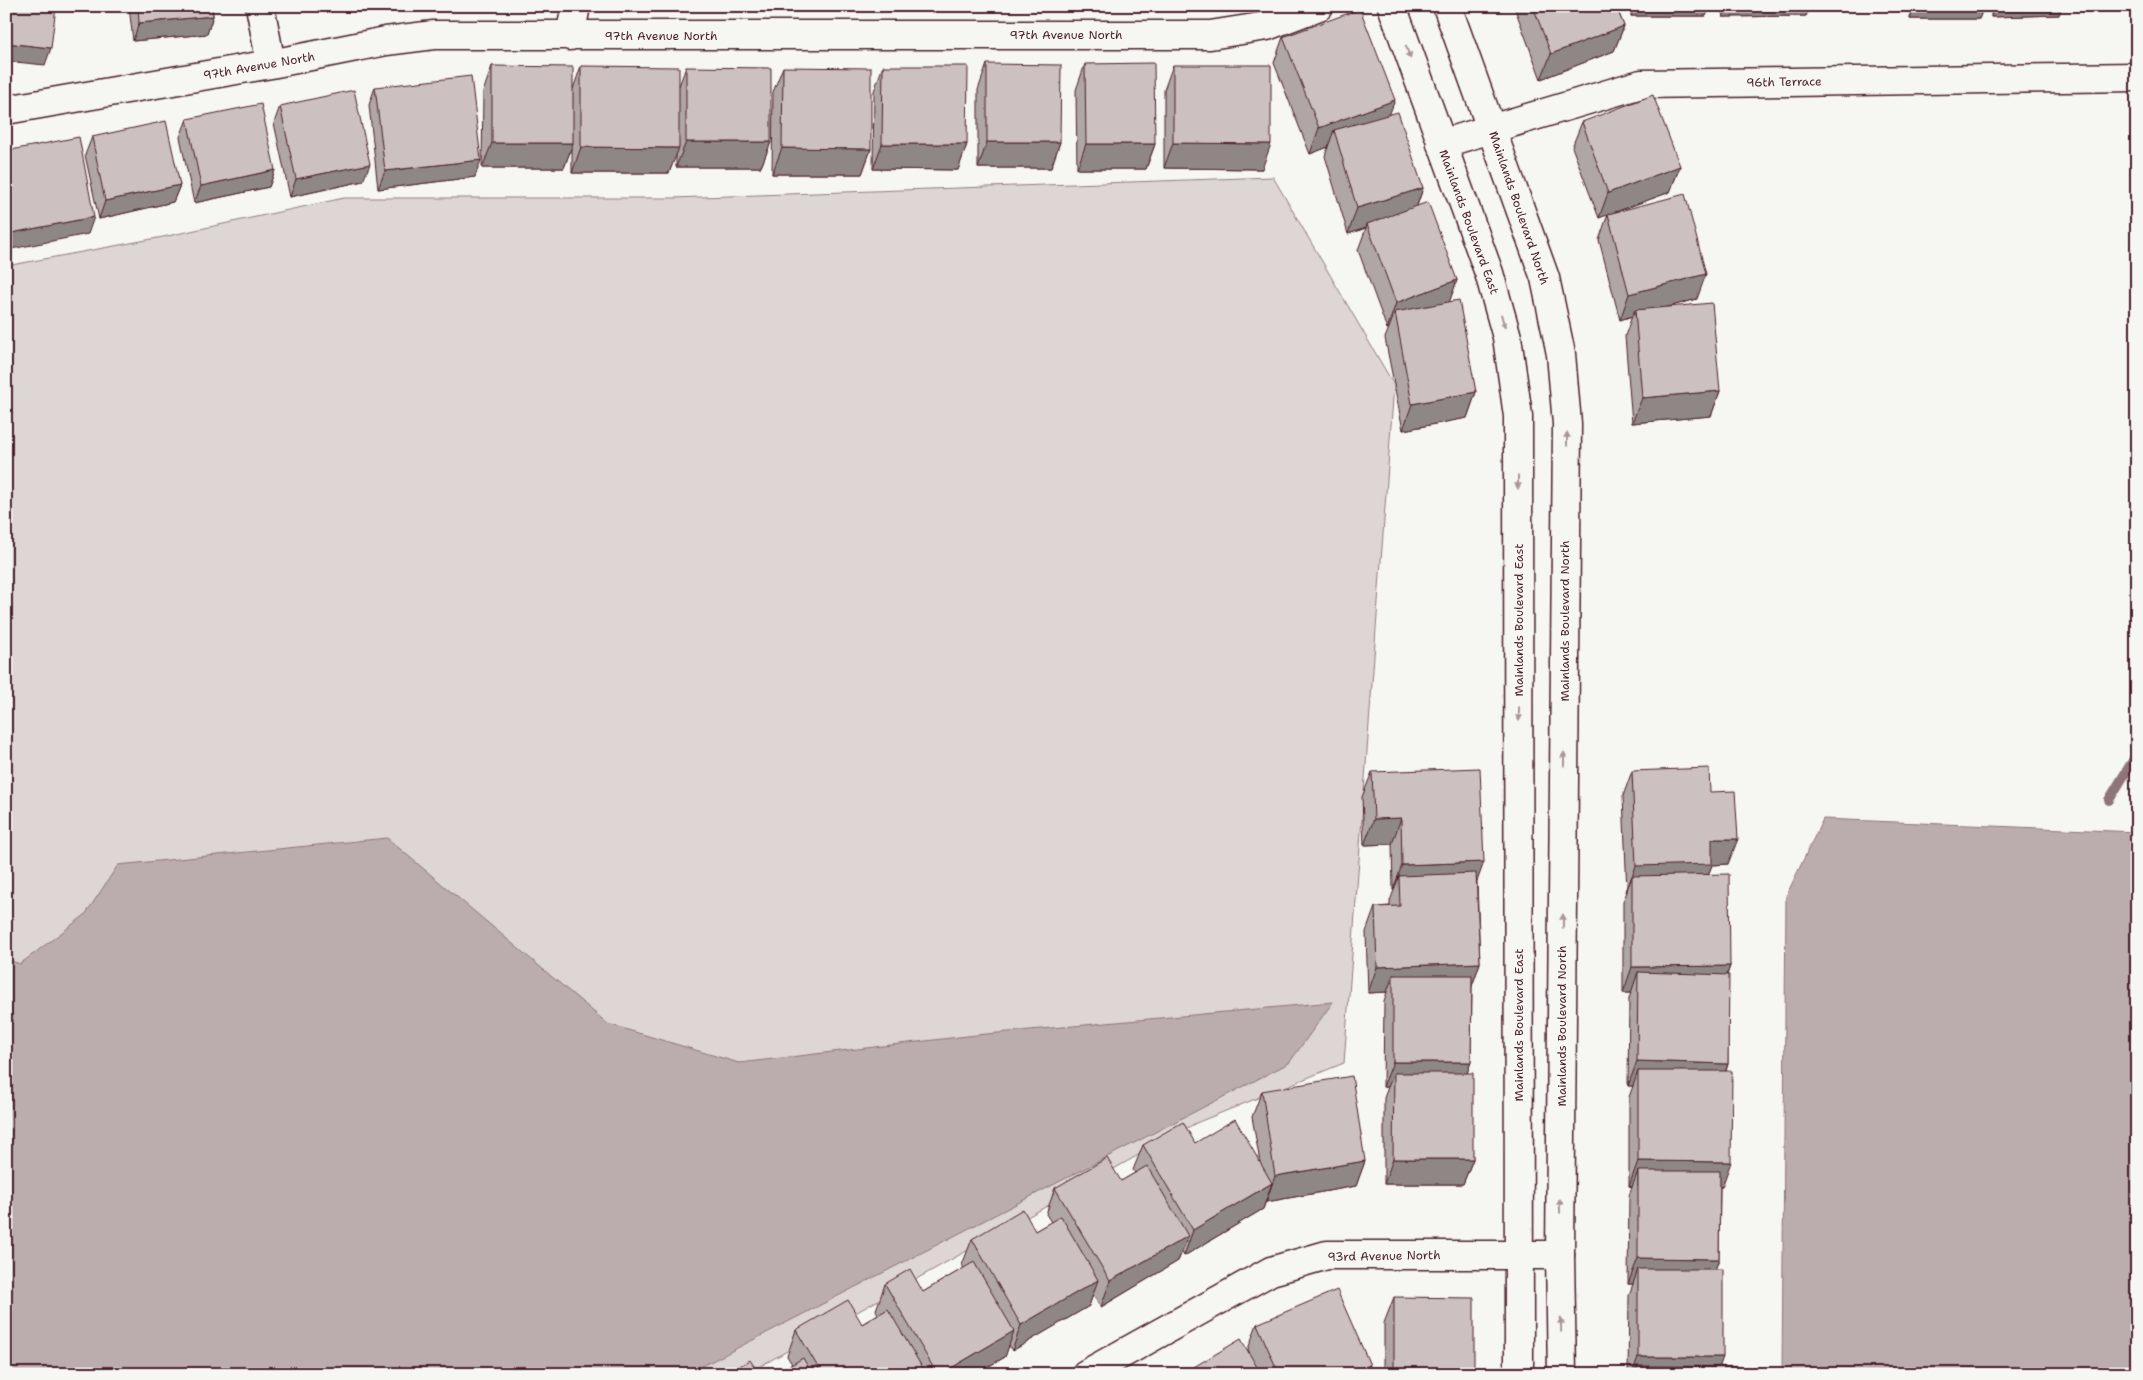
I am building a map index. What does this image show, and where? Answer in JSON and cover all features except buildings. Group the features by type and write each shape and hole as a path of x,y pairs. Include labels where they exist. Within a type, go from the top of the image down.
{"street":[{"path":"260,6 271,64"},
{"path":"570,36 576,6"},
{"name":"97th Avenue North","path":"6,110 271,64 386,41 434,35 1210,35 1267,26 1319,6"},
{"name":"Mainlands Boulevard East","path":"1392,6 1441,144 1490,273 1507,337 1518,416 1519,1374"},
{"name":"Mainlands Boulevard North","path":"1447,6 1545,278 1561,354 1567,424 1560,1255 1562,1374"},
{"name":"96th Terrace","path":"1441,144 1641,84 2137,77"},
{"name":"93rd Avenue North","path":"1086,1374 1271,1271 1327,1255 1560,1255"}],"shaded area":[{"path":"1273,177 1394,385 1344,1063 1196,1123 746,1374 6,1374 6,266 163,237 344,198 673,198"},
{"path":"1823,819 2137,832 2137,1374 1782,1374 1786,896"},
{"path":"387,838 608,1024 739,1063 976,1035 1333,1002 1289,1063 687,1374 6,1374 6,959 20,964 85,915 118,865"}],"waterway":[{"path":"2109,800 2137,754"}]}
